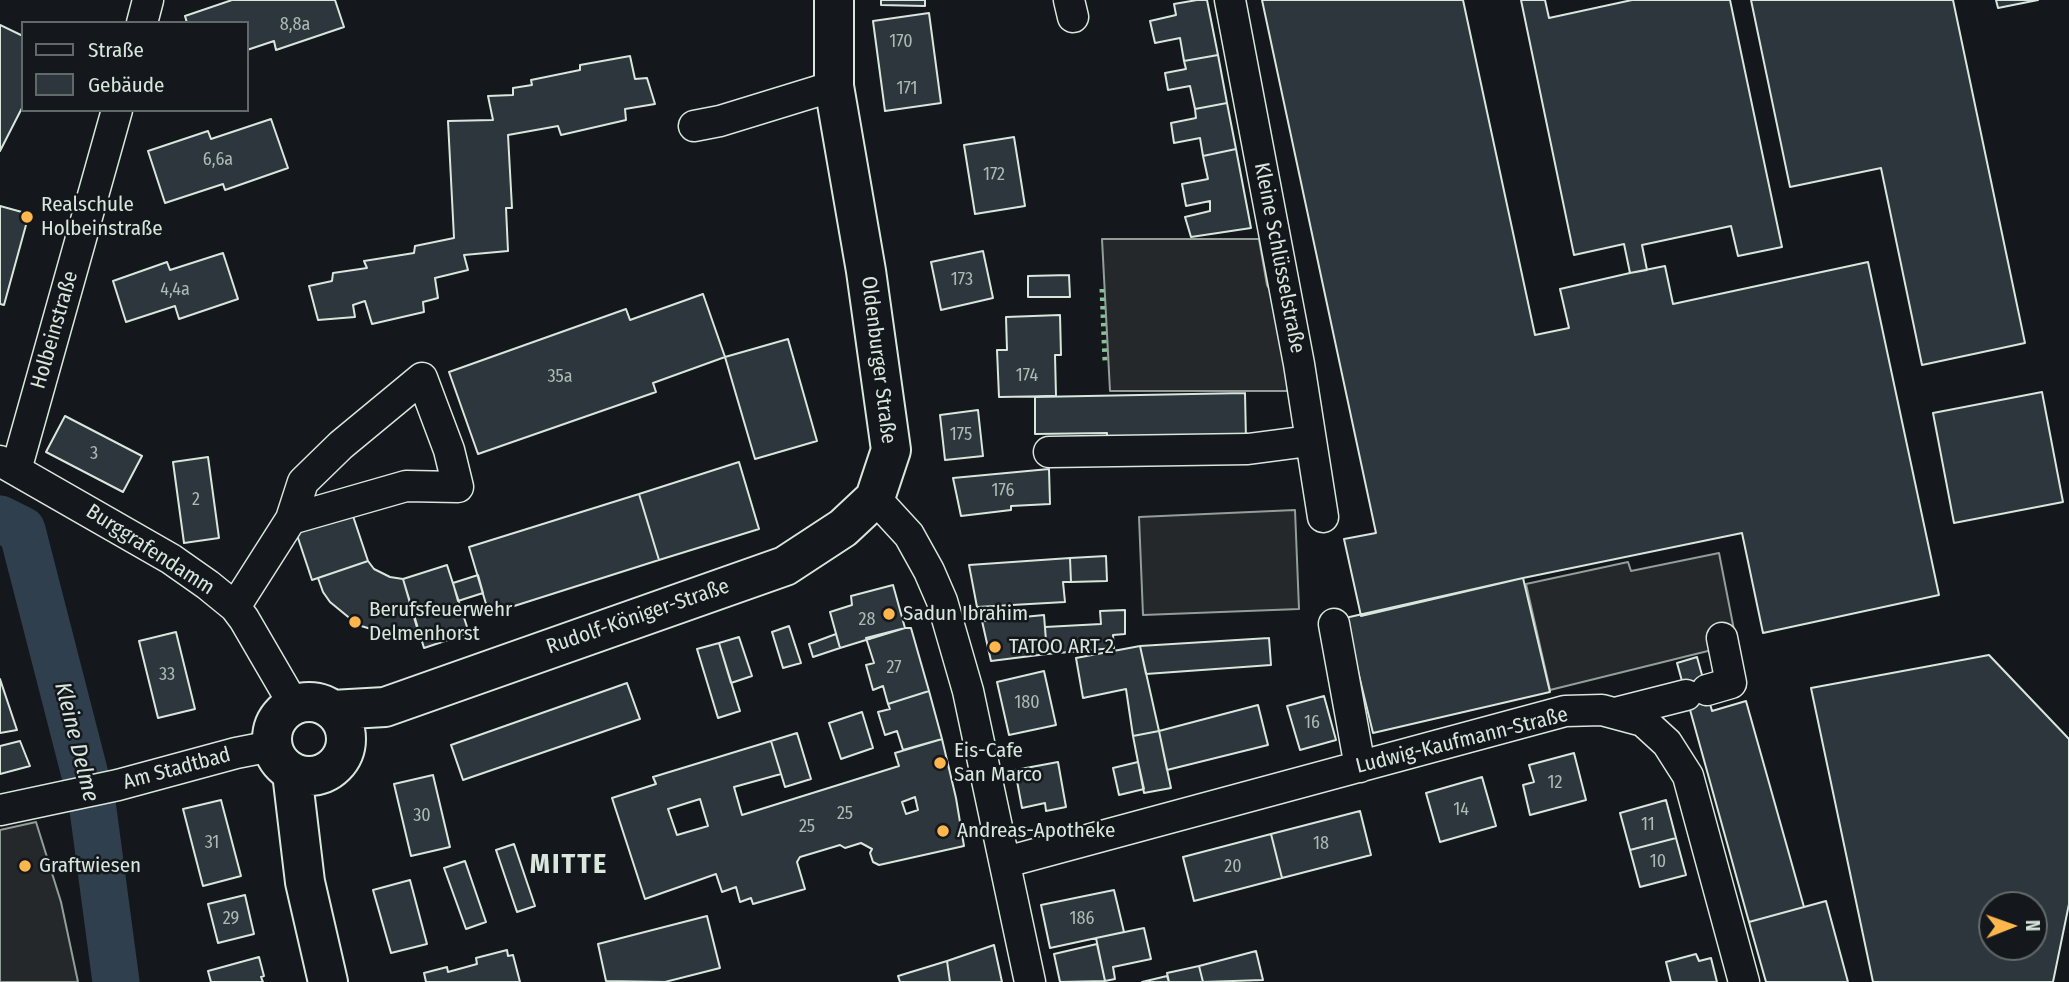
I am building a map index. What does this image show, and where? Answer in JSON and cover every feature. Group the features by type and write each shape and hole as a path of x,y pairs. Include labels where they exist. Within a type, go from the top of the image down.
{"main road":[{"name":"Oldenburger Straße","path":"834,0 834,86 866,271 891,450 875,498"},
{"name":"Rudolf-Königer-Straße","path":"294,705 317,703 332,710 385,707 785,566 843,528 875,498"},
{"path":"294,705 284,711 274,724 293,765 305,883 328,982"},
{"path":"344,750 370,729 385,707"},
{"path":"293,765 331,769 340,760 346,738 343,724 332,710"}],"street":[{"path":"143,21 148,0"},
{"name":"Kleine Schlüsselstraße","path":"1230,0 1299,364 1323,517"},
{"path":"694,126 720,121 834,86"},
{"name":"Holbeinstraße","path":"8,466 116,112"},
{"path":"235,607 291,519 303,482 341,445 422,378 449,450 458,487 406,486 291,519"},
{"path":"1049,452 1248,449 1309,441"},
{"name":"Burggrafendamm","path":"8,466 171,559 235,607 294,705"},
{"path":"875,498 909,535 942,601 968,691 1030,982"},
{"path":"1334,624 1360,767"},
{"path":"1614,713 1731,683 1722,638"},
{"name":"Ludwig-Kaufmann-Straße","path":"1006,862 1565,711 1602,710 1643,721 1667,743 1688,776 1744,982"},
{"name":"Am Stadtbad","path":"0,810 118,785 236,753 293,765"}],"shaded area":[{"path":"1102,239 1259,239 1267,285 1282,311 1290,365 1287,391 1110,391"},
{"path":"1295,510 1299,609 1143,615 1139,517"},
{"path":"1719,553 1735,635 1712,650 1550,690 1526,584 1628,562 1631,571"},
{"name":"Graftwiesen","path":"36,822 61,902 78,982 0,982 0,830"}],"building":[{"path":"232,0 335,0 344,27 276,50 274,41 248,50 248,21 186,21 185,16"},
{"path":"881,0 925,0 925,6 881,5"},
{"path":"1207,0 1218,55 1184,61 1180,38 1155,43 1150,21 1176,15 1174,4"},
{"path":"1262,0 1463,0 1535,335 1569,328 1560,289 1630,273 1665,266 1673,304 1868,262 1939,595 1763,633 1742,533 1523,578 1361,616 1344,539 1376,533"},
{"path":"1521,0 1545,0 1549,18 1632,0 1730,0 1782,247 1738,256 1731,226 1642,245 1647,270 1630,273 1624,244 1574,255"},
{"path":"1751,0 1953,0 2025,343 1922,365 1881,168 1790,187"},
{"path":"1996,0 2038,0 1998,8"},
{"path":"929,13 941,103 885,111 873,21"},
{"path":"0,25 21,35 21,110 0,151"},
{"path":"1218,55 1227,103 1195,109 1190,86 1168,90 1165,73 1186,69 1184,61"},
{"path":"630,56 635,79 647,78 655,104 625,109 626,120 561,135 558,126 508,135 512,208 506,208 508,251 464,255 468,270 435,278 438,298 423,302 424,312 372,324 365,301 353,305 355,317 318,320 309,286 332,281 333,273 367,268 364,261 414,253 415,246 454,238 448,121 493,120 488,96 513,95 513,88 532,85 531,80 580,70 580,65"},
{"path":"1227,103 1236,149 1203,156 1200,138 1174,143 1171,123 1196,118 1195,109"},
{"path":"271,119 288,168 225,190 223,184 165,203 148,151 208,131 211,139"},
{"path":"1014,137 1025,206 975,214 964,145"},
{"path":"1236,149 1251,228 1191,237 1185,217 1210,211 1210,201 1186,206 1182,184 1208,179 1203,156"},
{"path":"0,206 29,214 4,305 0,304"},
{"path":"983,251 993,298 941,310 931,262"},
{"path":"223,253 238,299 179,319 175,306 126,322 113,281 167,262 170,270"},
{"path":"1069,275 1070,297 1028,297 1028,276"},
{"path":"703,294 725,357 653,383 656,392 478,454 449,372 626,309 630,320"},
{"path":"1060,315 1061,355 1055,355 1056,396 999,397 997,350 1007,350 1006,317"},
{"path":"788,339 817,441 755,459 725,357"},
{"path":"2042,392 2063,502 1954,523 1933,413"},
{"path":"1245,393 1246,440 1107,442 1107,433 1035,434 1035,397"},
{"path":"978,410 983,456 945,460 940,415"},
{"path":"65,416 142,456 123,492 46,452"},
{"path":"208,457 219,538 184,543 173,462"},
{"path":"739,462 759,529 659,560 639,494"},
{"path":"1049,469 1050,504 1011,506 1011,510 961,516 953,478"},
{"path":"639,494 659,560 489,614 469,547"},
{"path":"352,513 368,561 312,580 296,532"},
{"path":"1106,556 1107,581 1071,582 1070,558"},
{"path":"1070,558 1071,582 1063,582 1065,602 977,607 969,565"},
{"path":"368,561 374,569 390,577 403,579 418,631 388,633 358,625 330,602 318,578"},
{"path":"447,565 469,633 424,648 403,579"},
{"path":"478,575 483,593 458,601 453,583"},
{"path":"1523,578 1550,692 1373,733 1345,618"},
{"path":"893,585 905,628 840,648 830,612 852,605 851,596"},
{"path":"1125,610 1125,634 1113,635 1114,648 1047,654 1045,627 1101,624 1100,611"},
{"path":"1044,615 1047,654 991,661 982,621"},
{"path":"789,626 801,663 783,668 772,632"},
{"path":"911,628 929,691 888,704 883,686 873,690 866,665 874,663 866,638"},
{"path":"176,632 195,709 158,718 139,641"},
{"path":"836,634 840,648 813,657 809,644"},
{"path":"739,637 752,676 731,683 719,643"},
{"path":"1269,638 1271,665 1146,674 1140,646"},
{"path":"719,643 740,711 718,718 697,649"},
{"path":"1140,646 1159,731 1133,736 1126,689 1083,698 1076,658"},
{"path":"1989,655 2069,739 2069,904 2053,982 1873,982 1811,688"},
{"path":"1697,657 1712,711 1746,701 1804,907 1749,922 1677,663"},
{"path":"1044,671 1056,725 1009,735 997,682"},
{"path":"0,679 17,730 0,733"},
{"path":"627,683 640,719 463,780 451,745"},
{"path":"929,691 942,739 903,750 897,731 885,735 878,712 890,709 888,704"},
{"path":"1324,696 1336,740 1300,750 1287,706"},
{"path":"1258,705 1268,745 1167,770 1159,731"},
{"path":"862,712 873,748 841,759 829,723"},
{"path":"1159,731 1171,788 1144,793 1133,736"},
{"path":"797,733 811,779 785,787 771,741"},
{"path":"942,739 964,846 879,865 873,862 870,853 872,849 861,843 845,848 840,845 800,857 797,862 805,889 753,904 751,898 740,902 736,887 722,892 716,874 645,899 612,798 656,784 653,777 771,741 781,774 734,787 742,815 899,766 895,753","holes":["915,797 918,810 906,814 902,802","700,799 708,826 677,835 668,809"]},
{"path":"20,741 30,766 0,774 0,746"},
{"path":"1574,753 1586,800 1530,815 1523,785 1534,782 1529,765"},
{"path":"1058,762 1066,807 1046,811 1045,803 1022,808 1015,770"},
{"path":"1138,762 1144,789 1119,795 1113,768"},
{"path":"433,775 450,847 411,856 394,784"},
{"path":"1482,777 1496,826 1440,842 1426,793"},
{"path":"221,800 241,876 203,886 183,809"},
{"path":"1666,800 1676,838 1630,850 1620,813"},
{"path":"1360,811 1371,855 1282,878 1271,834"},
{"path":"1271,834 1282,878 1194,901 1183,857"},
{"path":"1676,838 1686,875 1640,887 1630,850"},
{"path":"514,844 535,906 517,912 496,850"},
{"path":"465,861 486,922 466,929 444,868"},
{"path":"410,880 427,944 391,953 373,890"},
{"path":"1114,890 1124,932 1050,948 1041,905"},
{"path":"245,895 254,934 218,943 208,904"},
{"path":"1826,901 1848,982 1766,982 1749,922"},
{"path":"707,916 720,968 665,982 606,981 598,944"},
{"path":"1144,928 1151,959 1113,967 1115,979 1105,981 1096,938"},
{"path":"1097,944 1105,981 1060,982 1054,954"},
{"path":"994,945 1002,982 950,982 947,961"},
{"path":"507,950 508,956 513,955 520,982 426,982 424,973 447,967 448,972 477,964 476,958"},
{"path":"1256,951 1263,980 1203,982 1199,966"},
{"path":"1696,954 1699,961 1711,958 1717,982 1671,982 1666,962"},
{"path":"259,957 263,982 211,982 208,971"},
{"path":"947,961 950,982 900,982 898,976"},
{"path":"1199,966 1203,982 1169,982 1167,973"},
{"path":"1167,976 1169,982 1142,982"}],"waterway":[{"name":"Kleine Delme","path":"0,519 22,530 92,802 116,982"}],"hedge":[{"path":"1102,289 1105,362"}],"place":[{"name":"Realschule Holbeinstraße","path":"27,217"},
{"name":"Sadun Ibrahim","path":"889,614"},
{"name":"Berufsfeuerwehr Delmenhorst","path":"355,622"},
{"name":"TATOO ART 2","path":"995,647"},
{"name":"Eis-Cafe San Marco","path":"940,763"},
{"name":"Andreas-Apotheke","path":"943,831"},
{"name":"Graftwiesen","path":"25,866"}],"district":[{"name":"MITTE","path":"569,865"}]}
